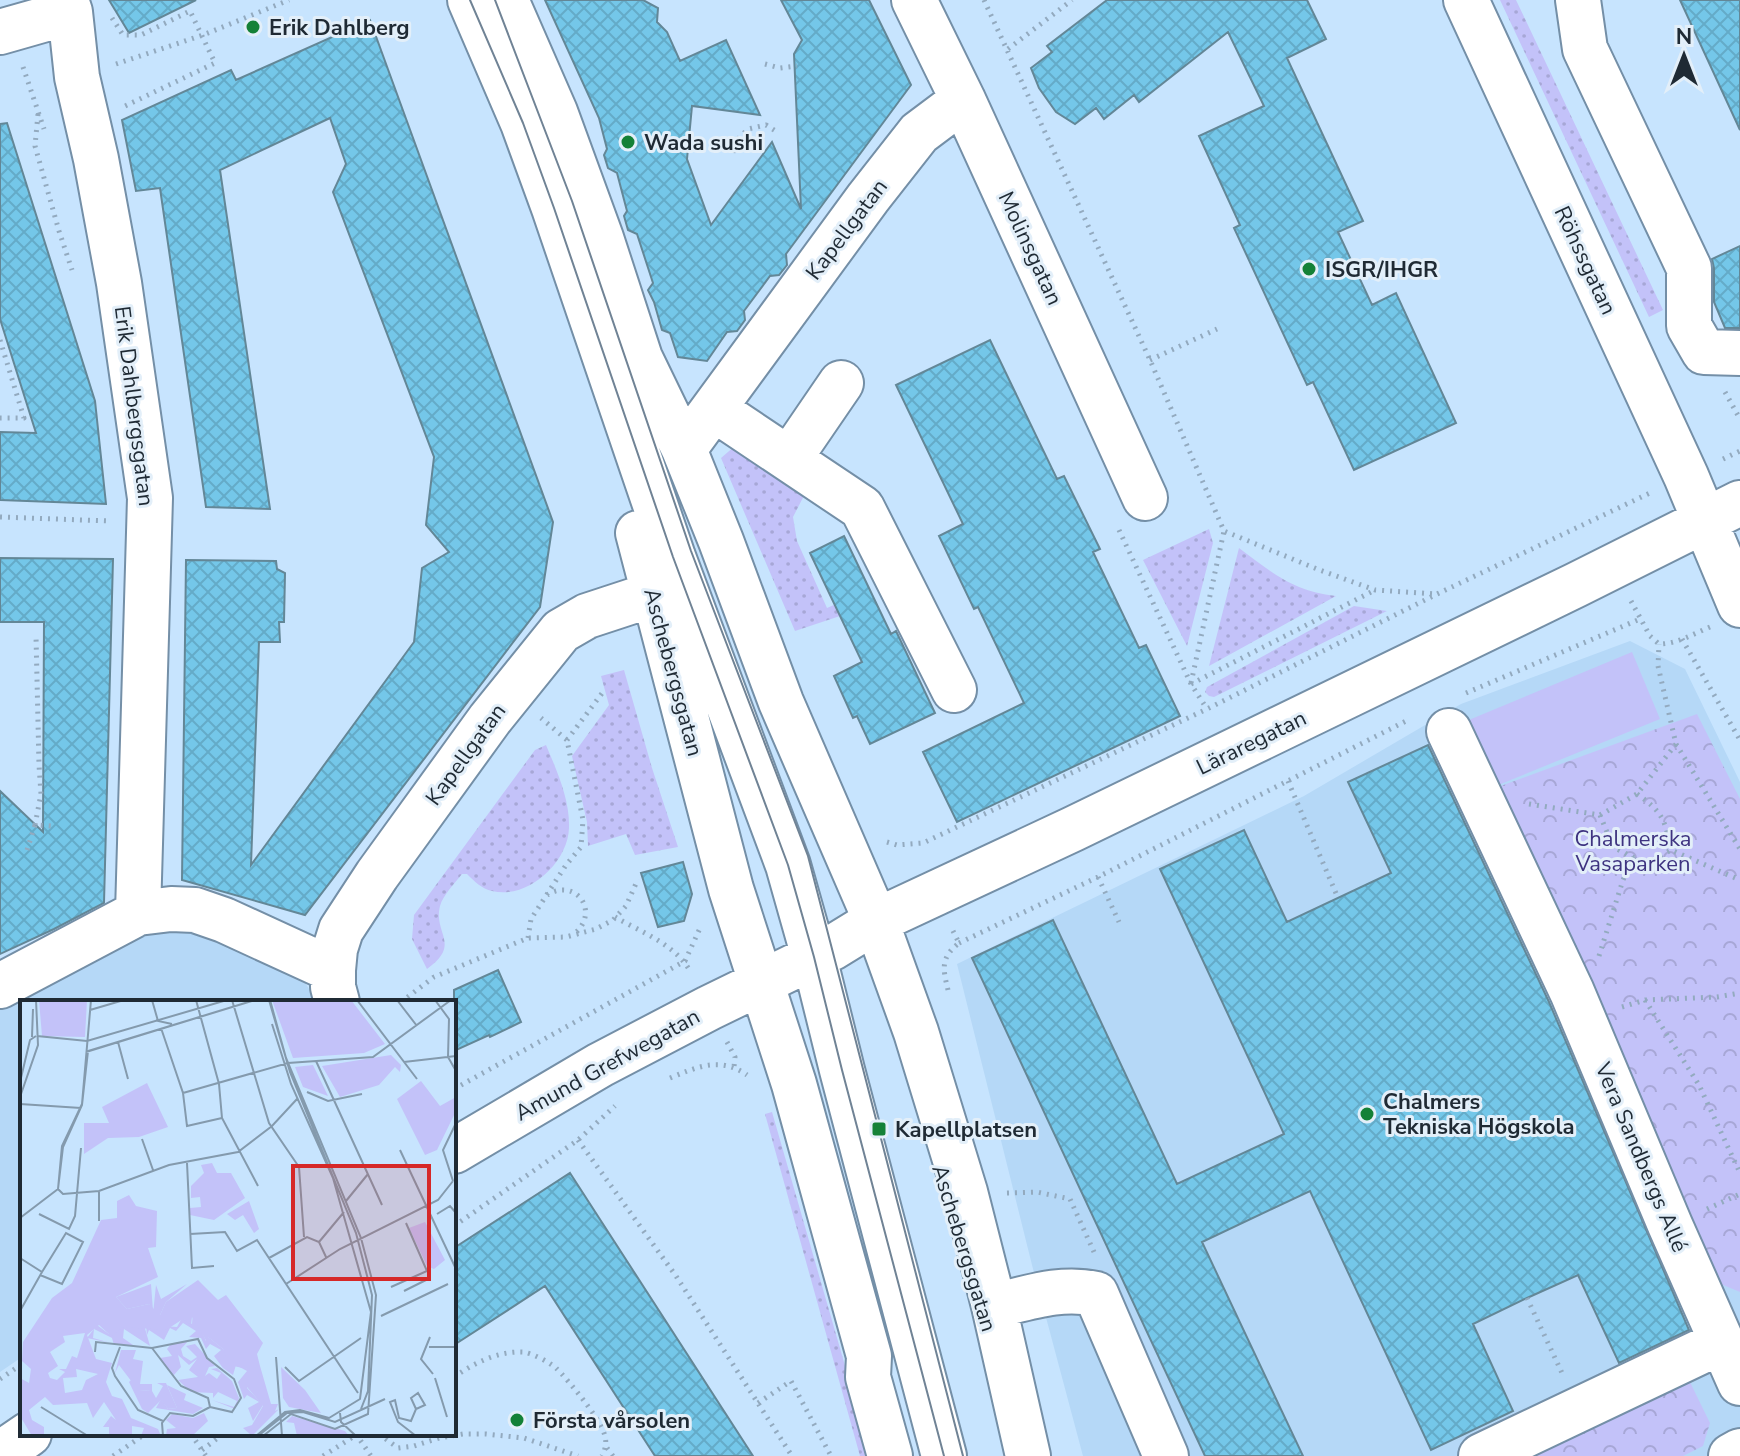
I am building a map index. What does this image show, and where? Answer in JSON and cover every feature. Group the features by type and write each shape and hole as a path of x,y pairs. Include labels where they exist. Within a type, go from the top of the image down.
{"street":[{"name":"Aschebergsgatan","path":"448,0 514,146 620,459 731,889 794,1084 869,1356 868,1377 890,1456"},
{"path":"470,0 523,123 673,557 823,952 963,1456"},
{"path":"495,0 572,201 691,551 808,856 842,1070 944,1456"},
{"name":"Aschebergsgatan","path":"506,0 555,112 640,358 684,449 781,702 876,921 916,1032 960,1177 994,1306 1028,1456"},
{"name":"Molinsgatan","path":"914,0 963,100 1131,512"},
{"name":"Röhssgatan","path":"1466,0 1686,476 1722,512 1740,605"},
{"path":"1578,0 1585,49 1689,268 1689,326 1704,352 1740,353"},
{"path":"5,31 82,8"},
{"name":"Erik Dahlbergsgatan","path":"82,8 77,77 119,283 150,498 138,913"},
{"name":"Kapellgatan","path":"684,449 714,409 883,209 919,133 963,100"},
{"path":"789,459 841,383"},
{"path":"640,404 654,409 684,449"},
{"path":"714,409 862,508 954,690"},
{"name":"Läraregatan","path":"762,983 876,921 1073,829 1722,512"},
{"name":"Kapellgatan","path":"335,986 335,949 341,930 510,691 561,631 587,616 654,594"},
{"name":"Vera Sandbergs Allé","path":"1445,713 1572,992 1740,1383"},
{"path":"0,986 138,913 171,909 195,910 224,920 335,986"},
{"name":"Aschebergsgatan","path":"823,952 860,953 873,963 884,984 977,1296 1015,1394"},
{"name":"Amund Grefwegatan","path":"456,1150 600,1065 762,983"},
{"name":"Aschebergsgatan","path":"994,1306 1066,1291 1096,1294 1166,1456"},
{"path":"1481,1456 1721,1342"},
{"name":"Aschebergsgatan","path":"869,1356 882,1373 908,1456"},
{"path":"0,1454 26,1436"},
{"path":"1731,1456 1740,1451"}],"path":[{"path":"77,77 203,35 289,0"},
{"path":"984,0 1150,360 1224,531 1191,684"},
{"path":"1008,49 1072,0"},
{"path":"82,8 123,35 141,35 190,11 203,35"},
{"path":"5,31 47,139"},
{"path":"765,64 780,68 797,66"},
{"path":"38,112 35,146 74,275"},
{"path":"733,153 734,143 748,129 766,125 779,133"},
{"path":"1150,360 1217,329"},
{"path":"0,340 24,418 0,418"},
{"path":"1733,408 1740,419"},
{"path":"880,835 886,842 897,845 923,843 1686,476"},
{"path":"1131,512 1191,684 1207,709"},
{"path":"0,517 120,521"},
{"path":"1224,531 1375,590 1437,594"},
{"path":"1191,684 1375,590"},
{"path":"959,943 1288,781 1445,713 1640,619"},
{"path":"27,850 41,794 36,636"},
{"path":"1682,639 1740,740"},
{"path":"1659,644 1658,666 1676,744 1740,849"},
{"path":"510,691 567,740 583,820 581,847 542,900 531,919 528,938"},
{"path":"567,740 603,692"},
{"path":"1487,810 1531,804 1600,815 1637,794 1676,744"},
{"path":"1288,781 1338,898"},
{"path":"1637,794 1656,807 1666,825 1671,850"},
{"path":"1600,815 1613,847 1646,864 1671,850"},
{"path":"35,825 51,826"},
{"path":"1671,850 1740,880"},
{"path":"1572,992 1590,984 1623,880 1634,857"},
{"path":"1098,877 1119,922"},
{"path":"404,1000 434,977 528,938 566,937 596,929 626,906 638,879"},
{"path":"542,900 552,892 566,890 582,900 586,913 582,926 566,937"},
{"path":"615,917 685,961"},
{"path":"456,1088 685,961 705,918"},
{"path":"1619,1008 1645,1000 1740,993"},
{"path":"1645,1000 1699,1085 1740,1173"},
{"path":"659,1083 703,1066 722,1064 734,1067"},
{"path":"456,1225 578,1140 623,1099"},
{"path":"578,1140 676,1276 792,1456"},
{"path":"1527,1298 1578,1410"},
{"path":"456,1376 471,1365 499,1355 526,1352 554,1366 573,1387 604,1432 607,1448 613,1456"},
{"path":"0,1379 20,1365"},
{"path":"758,1403 791,1381 831,1456"},
{"path":"456,1435 524,1438 578,1456"},
{"path":"113,1456 142,1436"},
{"path":"192,1436 206,1456"},
{"path":"202,1450 223,1436"},
{"path":"323,1456 354,1436"},
{"path":"357,1436 371,1456"},
{"path":"381,1436 398,1448 451,1436"},
{"path":"602,1456 607,1448"}],"shaded area":[{"name":"Chalmers Tekniska Högskola","path":"1630,641 1685,669 1740,782 1740,1456 1083,1456 957,964 1304,796 1461,704"},
{"path":"163,913 301,976 316,1000 20,1000 20,1358 0,1372 0,995"}],"green space":[{"path":"1500,0 1516,0 1663,310 1649,317"},
{"path":"743,439 810,484 793,517 797,541 827,608 836,604 840,616 795,631 721,458"},
{"path":"1209,529 1213,543 1187,646 1143,560"},
{"path":"1239,548 1295,585 1336,596 1209,666"},
{"path":"1354,606 1387,611 1214,697 1205,692 1207,687"},
{"path":"1632,652 1660,719 1491,788 1464,722"},
{"path":"624,670 678,847 635,855 626,834 588,846 587,822 572,756 609,705 601,676"},
{"name":"Chalmerska Vasaparken","path":"1697,714 1740,799 1740,1292 1716,1282 1487,791"},
{"path":"546,745 567,807 569,828 561,854 543,876 519,890 488,890 467,874 462,874 446,893 440,906 445,945 443,953 427,969 412,939 414,915 535,750"},
{"path":"772,1112 871,1456 860,1456 765,1114"},
{"path":"1688,1378 1710,1423 1703,1446 1683,1456 1488,1456"}],"building":[{"path":"109,0 196,0 129,33"},
{"path":"545,0 643,0 658,8 657,22 667,32 680,61 726,40 760,115 692,106 687,159 711,225 772,142 801,209 794,54 802,40 781,0 869,0 911,85 786,254 787,265 779,275 770,276 744,311 745,320 737,331 727,332 707,361 678,357 670,333 662,330 648,290 653,283 637,234 628,230 624,216 627,211 617,173 608,168 604,155 607,149 599,118"},
{"path":"1107,0 1307,0 1326,39 1287,58 1363,221 1338,232 1372,305 1396,293 1456,423 1354,470 1313,382 1307,385 1234,228 1240,225 1199,136 1264,106 1228,32 1139,102 1134,95 1104,119 1096,108 1075,124 1056,112 1039,88 1031,68 1052,52 1047,46"},
{"path":"1680,0 1740,0 1740,130"},
{"path":"370,20 553,522 540,607 305,915 182,880 186,560 276,561 277,569 285,573 284,622 279,622 280,642 259,642 251,865 414,642 422,568 449,552 426,525 434,457 333,192 346,164 330,118 220,170 270,509 206,507 160,188 136,191 122,120 231,70 236,80"},
{"path":"7,123 95,401 106,504 0,500 0,432 36,433 0,319 0,124"},
{"path":"1740,246 1740,328 1725,328 1714,302 1712,259"},
{"path":"990,340 1057,479 1064,476 1100,549 1093,552 1139,648 1146,645 1180,716 957,822 923,752 1024,703 978,607 974,609 939,536 963,524 896,385"},
{"path":"844,536 891,634 896,631 935,713 870,744 857,716 853,718 834,676 862,662 810,553"},
{"path":"0,558 113,559 104,903 0,954 0,791 43,832 44,622 0,622"},
{"path":"1428,745 1549,1002 1689,1330 1619,1363 1578,1275 1527,1298 1473,1324 1513,1411 1431,1450 1310,1191 1202,1242 1303,1456 1205,1456 972,958 1053,920 1177,1184 1284,1134 1160,869 1244,830 1287,922 1391,873 1348,782"},
{"path":"683,862 692,894 684,921 658,927 641,873"},
{"path":"498,970 521,1022 456,1050 454,990"},
{"path":"570,1173 753,1456 655,1456 545,1286 456,1344 456,1247"}],"tram line":[{"path":"470,0 523,123 673,557 788,865 944,1456"},
{"path":"495,0 572,201 691,551 808,856 963,1456"}],"place":[{"name":"Erik Dahlberg","path":"253,27"},
{"name":"Wada sushi","path":"628,142"},
{"name":"ISGR/IHGR","path":"1309,269"},
{"name":"Chalmers Tekniska Högskola","path":"1367,1114"},
{"name":"Kapellplatsen","path":"879,1129"},
{"name":"Första vårsolen","path":"517,1420"}]}
